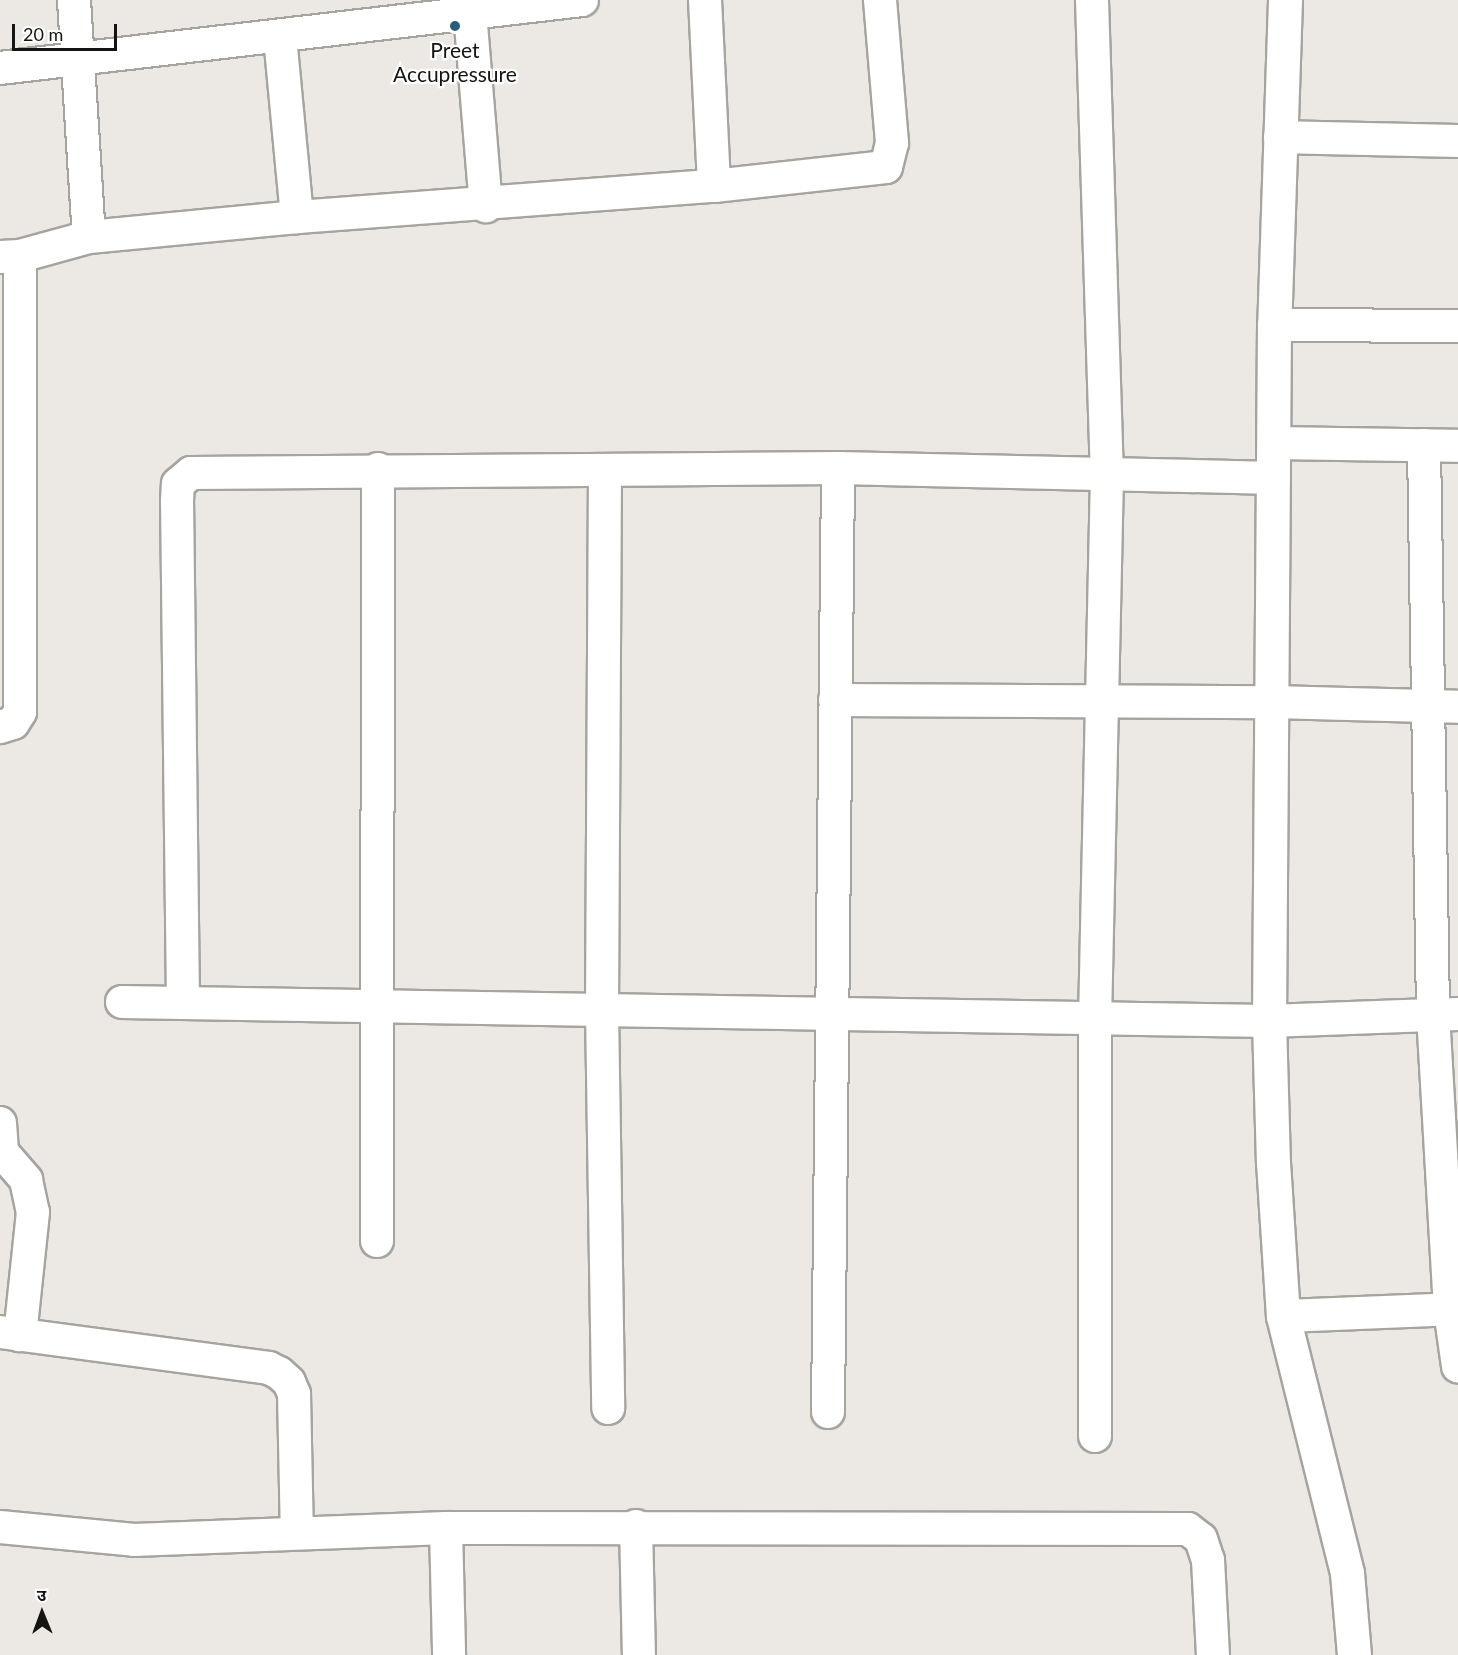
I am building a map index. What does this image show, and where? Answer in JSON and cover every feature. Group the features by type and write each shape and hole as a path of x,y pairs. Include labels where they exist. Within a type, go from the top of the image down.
{"main road":[{"path":"1285,0 1274,325 1274,702 1269,1021 1276,1240 1283,1316 1347,1573 1354,1655"}],"street":[{"path":"74,0 89,237"},
{"path":"0,68 280,37 470,7 582,0"},
{"path":"705,0 714,186"},
{"path":"0,728 13,723 20,712 10,257 89,237 297,217 486,206 714,186 886,167 892,143 880,0"},
{"path":"1092,0 1107,475 1100,702 1095,1018 1095,1436"},
{"path":"470,7 486,206"},
{"path":"280,37 297,217"},
{"path":"1280,137 1458,141"},
{"path":"1274,325 1458,326"},
{"path":"1274,443 1458,446"},
{"path":"1424,445 1444,707 1445,1014 1454,1309 1458,1366"},
{"path":"828,1412 838,468"},
{"path":"183,1003 178,484 191,473 211,470 606,471 838,468 1274,478"},
{"path":"377,1241 374,1006 378,469"},
{"path":"606,471 602,1010 608,1408"},
{"path":"835,700 1274,702 1444,707"},
{"path":"122,1002 1269,1021 1445,1014"},
{"path":"1,1142 26,1179 33,1212 10,1334 279,1372 290,1382 294,1394 297,1532"},
{"path":"1283,1316 1454,1309"},
{"path":"0,1527 134,1540 297,1532 636,1526 1188,1529 1202,1539 1208,1560 1212,1655"},
{"path":"636,1526 639,1655"},
{"path":"446,1528 449,1655"}],"place":[{"name":"Preet Accupressure","path":"455,26"}]}
